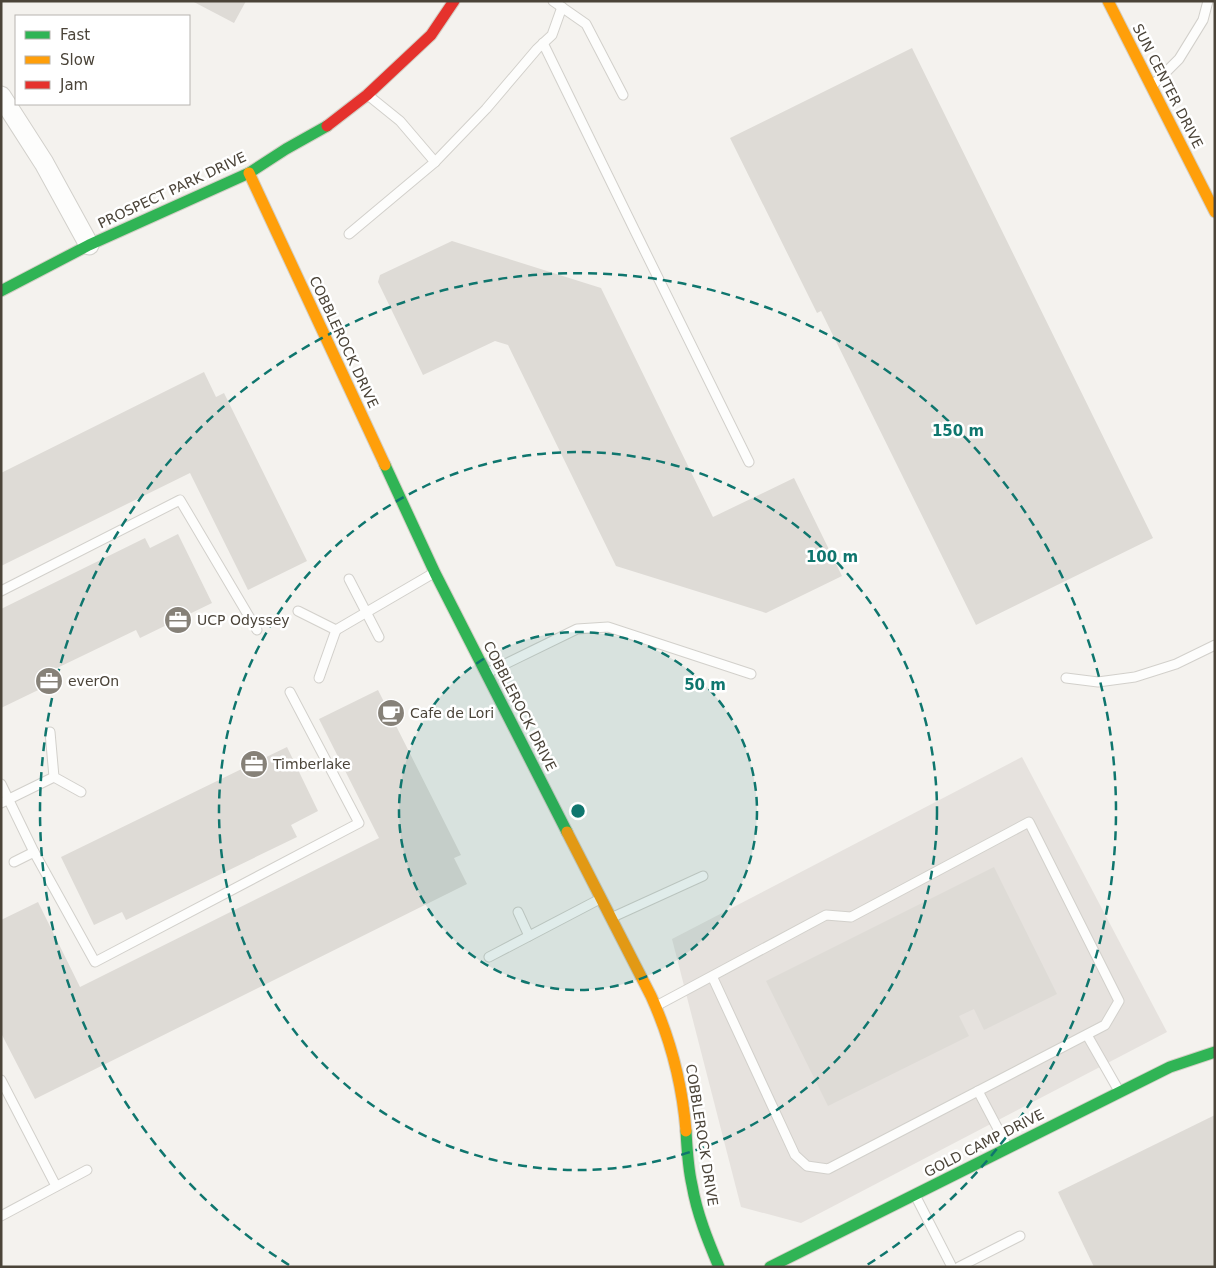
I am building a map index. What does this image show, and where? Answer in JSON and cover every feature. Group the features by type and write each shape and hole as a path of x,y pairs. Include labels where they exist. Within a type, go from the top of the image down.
{"street":[{"name":"PROSPECT PARK DRIVE","path":"1,291 90,245 249,173 331,123 367,95 431,35 454,1"},
{"name":"SUN CENTER DRIVE","path":"1108,1 1215,212"},
{"path":"1,96 44,163 90,245"},
{"name":"COBBLEROCK DRIVE","path":"249,173 435,573 663,1022 679,1075 687,1158 692,1186 699,1214 719,1267"},
{"name":"GOLD CAMP DRIVE","path":"770,1267 1170,1067 1215,1052"}],"lane":[{"path":"553,1 586,24 623,94"},
{"path":"1151,87 1179,60 1203,20 1208,1"},
{"path":"349,234 434,162 486,110 537,49 552,35 562,7"},
{"path":"543,43 749,462"},
{"path":"367,95 400,121 434,162"},
{"path":"1,591 180,500 257,630"},
{"path":"319,678 336,630 435,573"},
{"path":"349,579 379,637"},
{"path":"298,610 336,630"},
{"path":"486,673 577,629 608,627 751,674"},
{"path":"1066,678 1098,682 1135,677 1176,664 1215,645"},
{"path":"1,784 5,801 95,962 359,823 290,692"},
{"path":"50,732 54,778"},
{"path":"5,801 54,778"},
{"path":"54,778 81,792"},
{"path":"656,1006 712,976 826,916 852,917 1029,822 1119,1001 1105,1025 828,1169 807,1166 795,1155 712,976"},
{"path":"14,862 34,852"},
{"path":"611,918 703,876"},
{"path":"489,957 601,898"},
{"path":"518,912 529,936"},
{"path":"1086,1035 1120,1092"},
{"path":"1,1080 56,1186"},
{"path":"978,1091 1008,1148"},
{"path":"1,1216 87,1170"},
{"path":"915,1194 952,1267"},
{"path":"959,1267 1020,1236"}],"shaded area":[{"path":"1022,757 1167,1032 801,1223 741,1207 672,939"}],"building":[{"path":"192,1 246,1 234,23"},
{"path":"912,48 1153,538 976,625 821,311 817,313 730,138"},
{"path":"452,241 601,288 713,517 794,478 842,576 766,613 616,566 508,345 495,341 423,375 378,282 380,275"},
{"path":"204,372 216,397 224,393 307,561 248,590 190,473 1,566 1,473"},
{"path":"178,534 212,603 140,638 136,630 55,669 61,679 1,708 1,609 145,538 150,548"},
{"path":"378,690 461,855 454,858 467,884 35,1099 1,1033 1,920 38,902 80,987 379,838 319,719"},
{"path":"287,747 318,811 291,825 297,837 126,920 122,912 94,925 61,857"},
{"path":"994,867 1057,994 984,1030 974,1009 959,1016 969,1036 828,1106 766,981"},
{"path":"1215,1115 1215,1267 1094,1267 1058,1192"}],"traffic: fast":[{"path":"1,291 89,245 249,173 327,126"},
{"path":"385,465 435,573 567,832"},
{"path":"770,1267 1170,1067 1215,1052"},
{"path":"686,1131 694,1196 703,1227 719,1267"}],"traffic: slow":[{"path":"1108,1 1215,212"},
{"path":"249,173 385,465"},
{"path":"567,832 658,1012 670,1045 678,1078 686,1131"}],"traffic: jam":[{"path":"327,126 367,95 431,35 454,1"}],"place":[{"name":"UCP Odyssey","path":"178,620"},
{"name":"everOn","path":"49,681"},
{"name":"Cafe de Lori","path":"391,713"},
{"name":"Timberlake","path":"254,764"}]}
